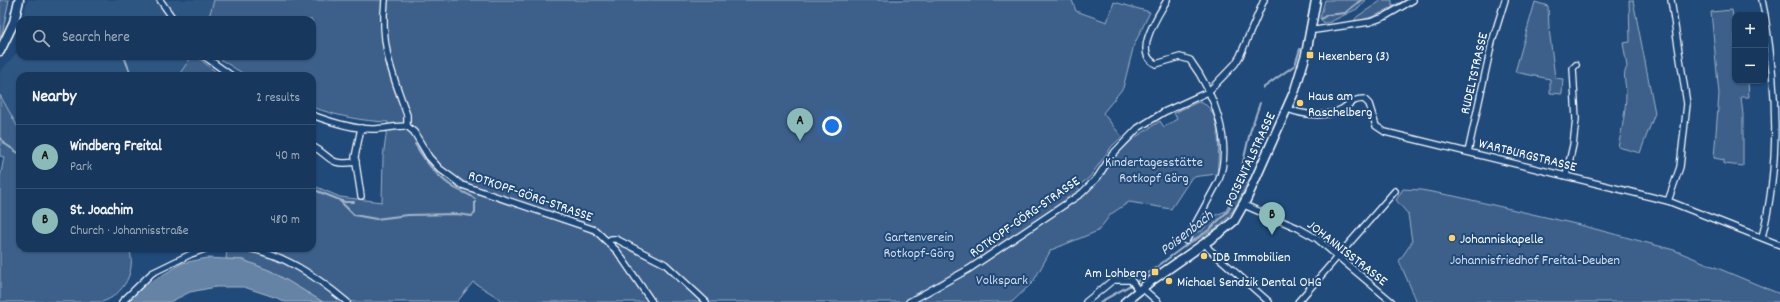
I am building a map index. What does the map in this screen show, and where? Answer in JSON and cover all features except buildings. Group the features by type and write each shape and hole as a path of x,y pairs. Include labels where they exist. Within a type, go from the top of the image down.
{"main road":[{"path":"0,51 14,22 19,0"},
{"name":"POISENTALSTRASSE","path":"1125,302 1137,286 1205,243 1234,221 1244,205 1288,109 1301,73 1316,0"}],"street":[{"path":"160,0 171,16"},
{"path":"316,115 341,124 361,128 372,129 407,126 407,115 395,80 384,39 385,0"},
{"path":"1166,0 1147,41 1145,49 1146,56 1156,64 1180,56 1190,60 1205,84 1221,125 1224,151 1224,162 1218,182 1186,241"},
{"name":"ROTKOPF-GÖRG-STRASSE","path":"909,302 969,269 1082,193 1096,178 1112,155 1138,128 1168,109 1208,92 1235,64 1240,56 1264,0"},
{"path":"1311,29 1315,30 1370,22 1384,17 1413,0"},
{"name":"RUDELTSTRASSE","path":"1468,152 1492,42 1505,0"},
{"path":"1668,201 1680,167 1687,104 1671,0"},
{"path":"1762,0 1764,12"},
{"path":"1762,237 1772,200 1776,139 1774,72 1768,35"},
{"path":"210,60 226,72"},
{"path":"1566,176 1573,145 1576,119 1573,68 1576,65"},
{"name":"WARTBURGSTRASSE","path":"1288,109 1305,115 1327,113 1342,109 1356,99 1364,99 1369,104 1373,120 1380,130 1668,201 1780,245"},
{"name":"ROTKOPF-GÖRG-STRASSE","path":"407,126 414,132 429,157 440,169 462,185 595,230 608,241 611,239 616,240 665,264 706,302"},
{"path":"361,128 356,162 361,196"},
{"path":"316,149 326,157 340,164 356,162"},
{"path":"1298,302 1395,191"},
{"name":"JOHANNISSTRASSE","path":"1244,205 1298,228 1316,238 1392,302"},
{"path":"608,241 617,251 652,302"},
{"path":"1205,243 1209,249 1269,302"},
{"path":"122,302 152,273 197,252"},
{"path":"263,252 286,260 322,283 347,302"},
{"path":"1086,302 1113,280 1124,279 1132,280 1137,286 1158,302"}],"shaded area":[{"path":"28,0 214,0 209,16 23,16"},
{"path":"16,54 16,60 189,60 181,72 16,72 16,124 0,95 0,72"},
{"path":"207,258 243,260 271,271 323,302 285,302 244,287 216,287 190,292 170,302 124,302 135,291 183,263"}],"green space":[{"path":"0,0 9,0 2,34 0,37"},
{"path":"214,0 1072,0 1076,11 1107,22 1114,2 1150,12 1134,45 1123,88 1103,113 1122,137 1112,146 1089,178 1077,187 1085,194 1103,175 1114,158 1133,139 1160,121 1164,127 1177,119 1174,113 1198,102 1206,105 1212,112 1216,121 1218,132 1217,174 1192,177 1171,209 1129,202 1111,214 1098,231 1051,250 1033,282 1012,302 505,302 473,282 457,302 323,302 271,271 243,260 226,259 227,252 316,252 316,187 340,197 382,202 383,157 388,122 349,118 316,108 316,72 241,72 221,60 316,60 316,16 209,16"},
{"path":"1325,0 1366,0 1359,8 1328,23 1324,23 1320,18"},
{"path":"1382,0 1392,0 1392,6 1406,0 1375,16 1355,22 1355,19 1358,16"},
{"path":"1629,0 1633,0 1655,113 1640,153 1618,147 1626,92 1624,76 1627,67 1623,43 1630,42"},
{"path":"1535,2 1548,6 1555,78 1563,79 1562,94 1550,93 1550,79 1515,72"},
{"path":"1732,10 1732,84 1748,84 1749,97 1741,97 1743,115 1743,166 1724,164 1724,160 1714,158 1719,94 1711,12"},
{"path":"189,60 201,60 216,72 181,72"},
{"path":"0,95 16,124 16,252 130,252 130,273 127,281 117,294 102,302 0,302 0,178 4,157 0,156"},
{"path":"1242,182 1247,184 1236,206 1225,220 1189,244 1188,241 1196,232 1202,231 1213,216 1226,211 1237,183"},
{"name":"Johannisfriedhof Freital-Deuben","path":"1403,189 1421,190 1454,196 1580,225 1674,250 1780,294 1780,302 1417,302 1399,261 1412,242 1408,214 1396,200"}],"waterway":[{"name":"Poisenbach","path":"1321,19 1327,15 1345,13 1361,0"},
{"name":"Poisenbach","path":"1263,88 1295,65 1300,49"},
{"path":"125,60 130,72"},
{"name":"Poisenbach","path":"1100,302 1138,281 1186,245 1209,230 1228,211 1238,184 1250,132 1260,103"},
{"path":"0,137 5,144 16,151"},
{"path":"415,144 427,162 441,178 453,187 475,199"},
{"path":"316,191 345,202 354,202"},
{"path":"339,200 354,215 376,219 408,215 457,214 472,216 475,213 475,202"}],"place":[{"name":"Hexenberg (3)","path":"1310,55"},
{"name":"Haus am Raschelberg","path":"1300,103"},
{"name":"Windberg Freital","path":"800,141"},
{"name":"St. Joachim","path":"1272,235"},
{"name":"Johanniskapelle","path":"1452,238"},
{"name":"IDB Immobilien","path":"1204,256"},
{"name":"Am Lohberg","path":"1155,272"},
{"name":"Michael Sendzik Dental OHG","path":"1169,281"}],"park label":[{"name":"Kindertagesstätte Rotkopf Görg","path":"1154,170"},
{"name":"Gartenverein Rotkopf-Görg","path":"919,244"},
{"name":"Volkspark","path":"1002,279"}]}
